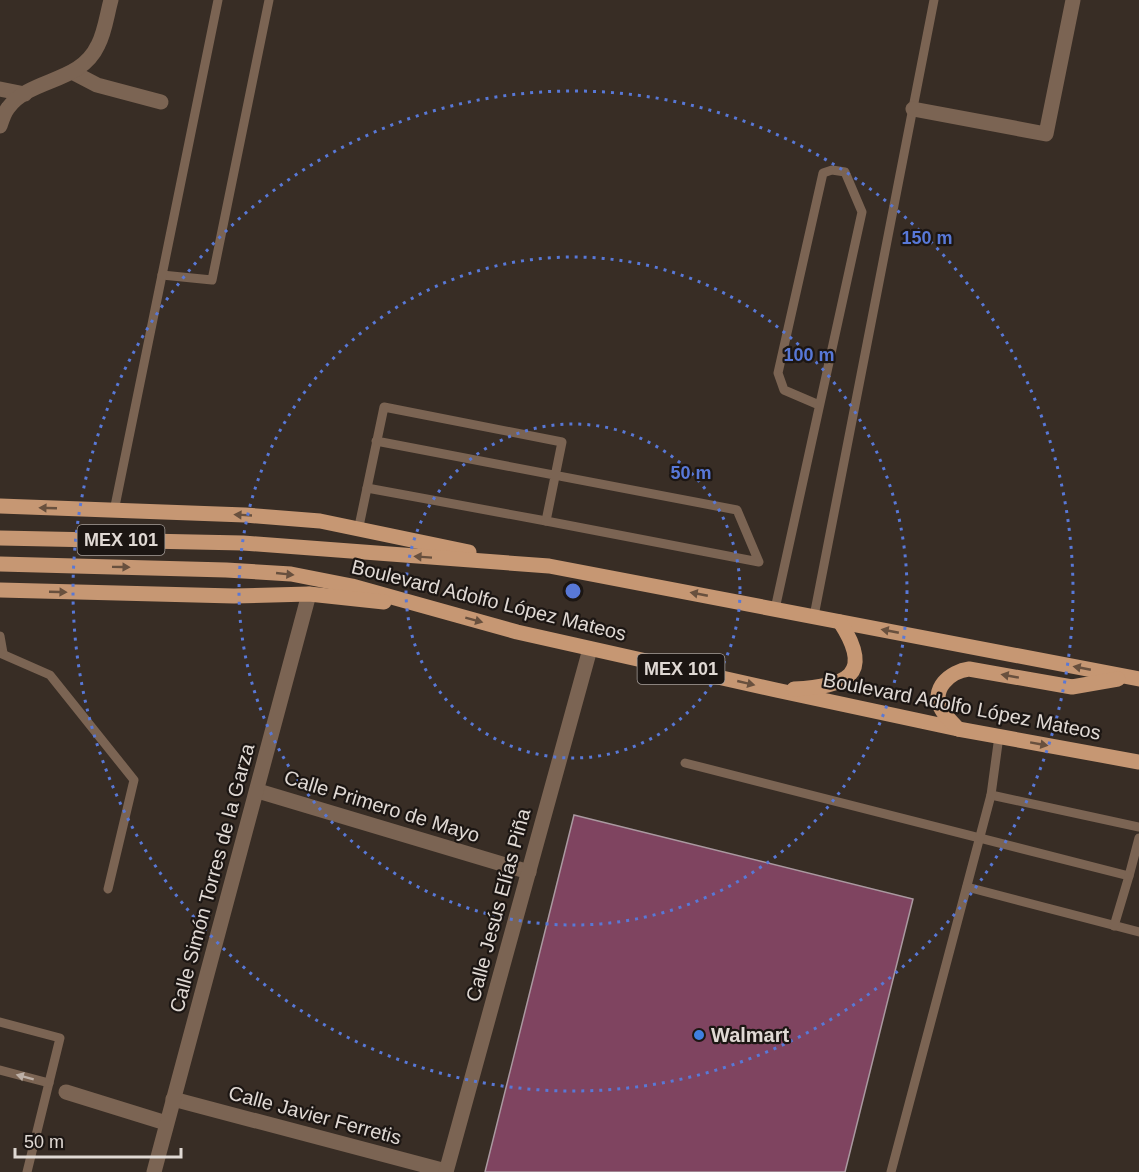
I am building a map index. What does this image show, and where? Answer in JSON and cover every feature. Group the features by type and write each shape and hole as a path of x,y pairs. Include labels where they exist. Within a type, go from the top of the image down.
{"main road":[{"path":"0,506 245,515 320,521 358,531 549,566"},
{"name":"Boulevard Adolfo López Mateos","path":"0,537 243,543 549,566 1135,678"},
{"name":"Boulevard Adolfo López Mateos","path":"0,564 291,574 590,649 958,729 1139,762"},
{"path":"0,590 234,596 309,594 423,606"},
{"path":"776,690 825,687 846,679 856,659 853,642 840,622"},
{"path":"958,729 940,708 939,696 942,684 955,671 969,669 1072,687 1135,678"}],"street":[{"path":"0,126 8,108 25,94 74,73 98,46 111,0"},
{"path":"913,109 1046,134 1073,0"},
{"path":"74,73 97,84 161,102"},
{"path":"0,89 25,94"},
{"name":"Calle Simón Torres de la Garza","path":"154,1172 309,594"},
{"name":"Calle Jesús Elías Piña","path":"446,1172 590,649"},
{"name":"Calle Primero de Mayo","path":"258,791 529,872"},
{"path":"66,1092 166,1123"},
{"name":"Calle Javier Ferretis","path":"173,1099 446,1172"}],"lane":[{"path":"114,511 218,0"},
{"path":"162,275 212,280 269,0"},
{"path":"814,616 934,0"},
{"path":"775,609 862,212 845,172 832,170 823,173 778,373 784,390 819,405"},
{"path":"358,531 384,407 562,442 546,521"},
{"path":"367,488 759,562 737,510 376,441"},
{"path":"0,636 1,653 50,675 134,780 108,889"},
{"path":"891,1172 991,795 999,736"},
{"path":"685,763 1129,876"},
{"path":"991,795 1139,827"},
{"path":"1114,926 1139,838"},
{"path":"967,887 1139,932"},
{"path":"0,1022 60,1038 27,1172"},
{"path":"0,1070 49,1083"}],"building":[{"name":"Walmart","path":"574,815 913,899 845,1172 485,1172"}],"place":[{"name":"Walmart","path":"699,1035"}]}
